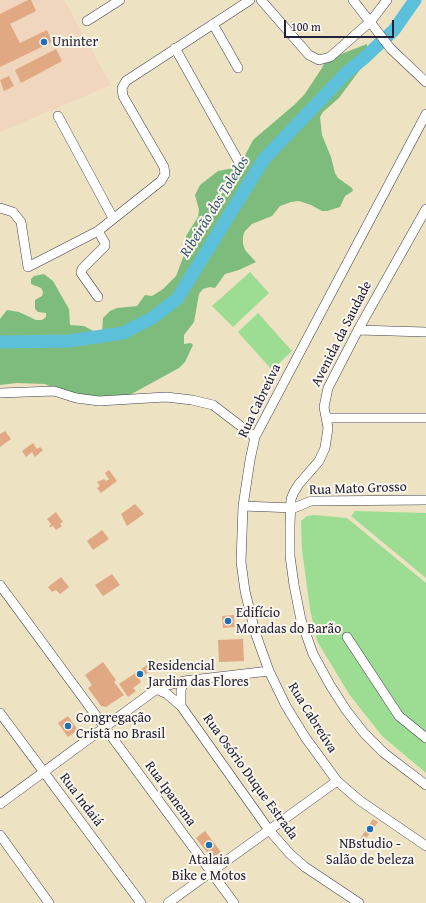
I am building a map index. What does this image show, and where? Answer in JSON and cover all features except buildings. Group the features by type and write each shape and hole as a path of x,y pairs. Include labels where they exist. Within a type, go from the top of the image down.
{"street":[{"path":"87,21 120,0"},
{"path":"0,208 13,212 21,222 28,267 98,231 161,181 165,174 164,167 123,96 122,88 126,81 250,0"},
{"path":"261,0 309,55 319,60 330,57 371,21 387,0"},
{"path":"353,0 392,49 426,82"},
{"path":"213,24 238,68"},
{"path":"175,48 240,164"},
{"name":"Rua Cabreúva","path":"426,114 255,437 243,506 241,562 245,591 255,632 269,671 290,712 337,781 359,800 426,846"},
{"path":"58,116 113,218"},
{"name":"Avenida da Saudade","path":"426,209 358,330 328,388 324,408 328,438 320,460 294,492 291,508 290,556 301,620 313,654 346,710 364,733 384,753 426,784"},
{"path":"98,231 105,243 105,246 82,269 81,273 98,297"},
{"path":"358,330 426,332"},
{"path":"0,393 54,391 76,398 99,400 166,397 192,400 213,405 255,437"},
{"path":"326,418 426,418"},
{"name":"Rua Mato Grosso","path":"243,506 291,508 311,501 426,500"},
{"name":"Rua Ipanema","path":"0,584 210,873 234,903"},
{"path":"347,637 399,716 426,738"},
{"path":"0,804 156,689 184,681 269,671"},
{"path":"181,706 181,690 184,681"},
{"name":"Rua Osório Duque Estrada","path":"156,689 167,694 181,706 269,830 290,854 304,867 359,903"},
{"name":"Rua Indaiá","path":"0,713 43,773 141,903"},
{"path":"168,903 337,781"},
{"path":"0,835 49,903"}],"shaded area":[{"name":"Uninter","path":"0,0 64,0 111,85 0,132"}],"green space":[{"path":"367,44 367,54 362,67 339,98 323,112 320,117 322,135 331,157 335,173 338,178 352,188 353,191 345,196 340,207 327,211 322,211 299,201 280,206 272,216 252,224 245,231 243,236 243,244 245,250 256,262 239,270 225,274 215,288 210,287 203,289 199,294 194,322 184,335 184,344 191,343 193,345 185,362 179,368 126,397 83,401 45,384 17,383 0,385 0,319 7,310 19,312 36,320 42,320 46,317 46,313 38,312 35,309 35,300 42,296 43,292 41,288 31,284 31,279 34,276 44,274 53,281 69,309 70,325 84,326 99,334 102,332 103,318 110,311 117,308 137,306 145,295 152,296 163,289 176,276 186,250 186,236 198,217 199,210 195,195 200,185 218,171 239,167 253,140 304,95 322,68 328,53 341,54"},
{"path":"250,272 269,293 233,327 212,306"},
{"path":"258,313 292,351 272,370 238,332"},
{"path":"355,511 426,513 426,578 351,516"},
{"path":"314,515 347,518 426,583 426,773 382,736 349,694 317,641 310,609 302,550 301,521 307,516"}],"waterway":[{"name":"Ribeirão dos Toledos","path":"0,342 69,341 123,333 152,318 177,299 264,159 347,72 394,30 415,0"}],"place":[{"name":"Uninter","path":"44,42"},
{"name":"Edifício Moradas do Barão","path":"228,621"},
{"name":"Residencial Jardim das Flores","path":"140,674"},
{"name":"Congregação Cristã no Brasil","path":"68,726"},
{"name":"NBstudio - Salão de beleza","path":"370,829"},
{"name":"Atalaia Bike e Motos","path":"209,845"}]}
